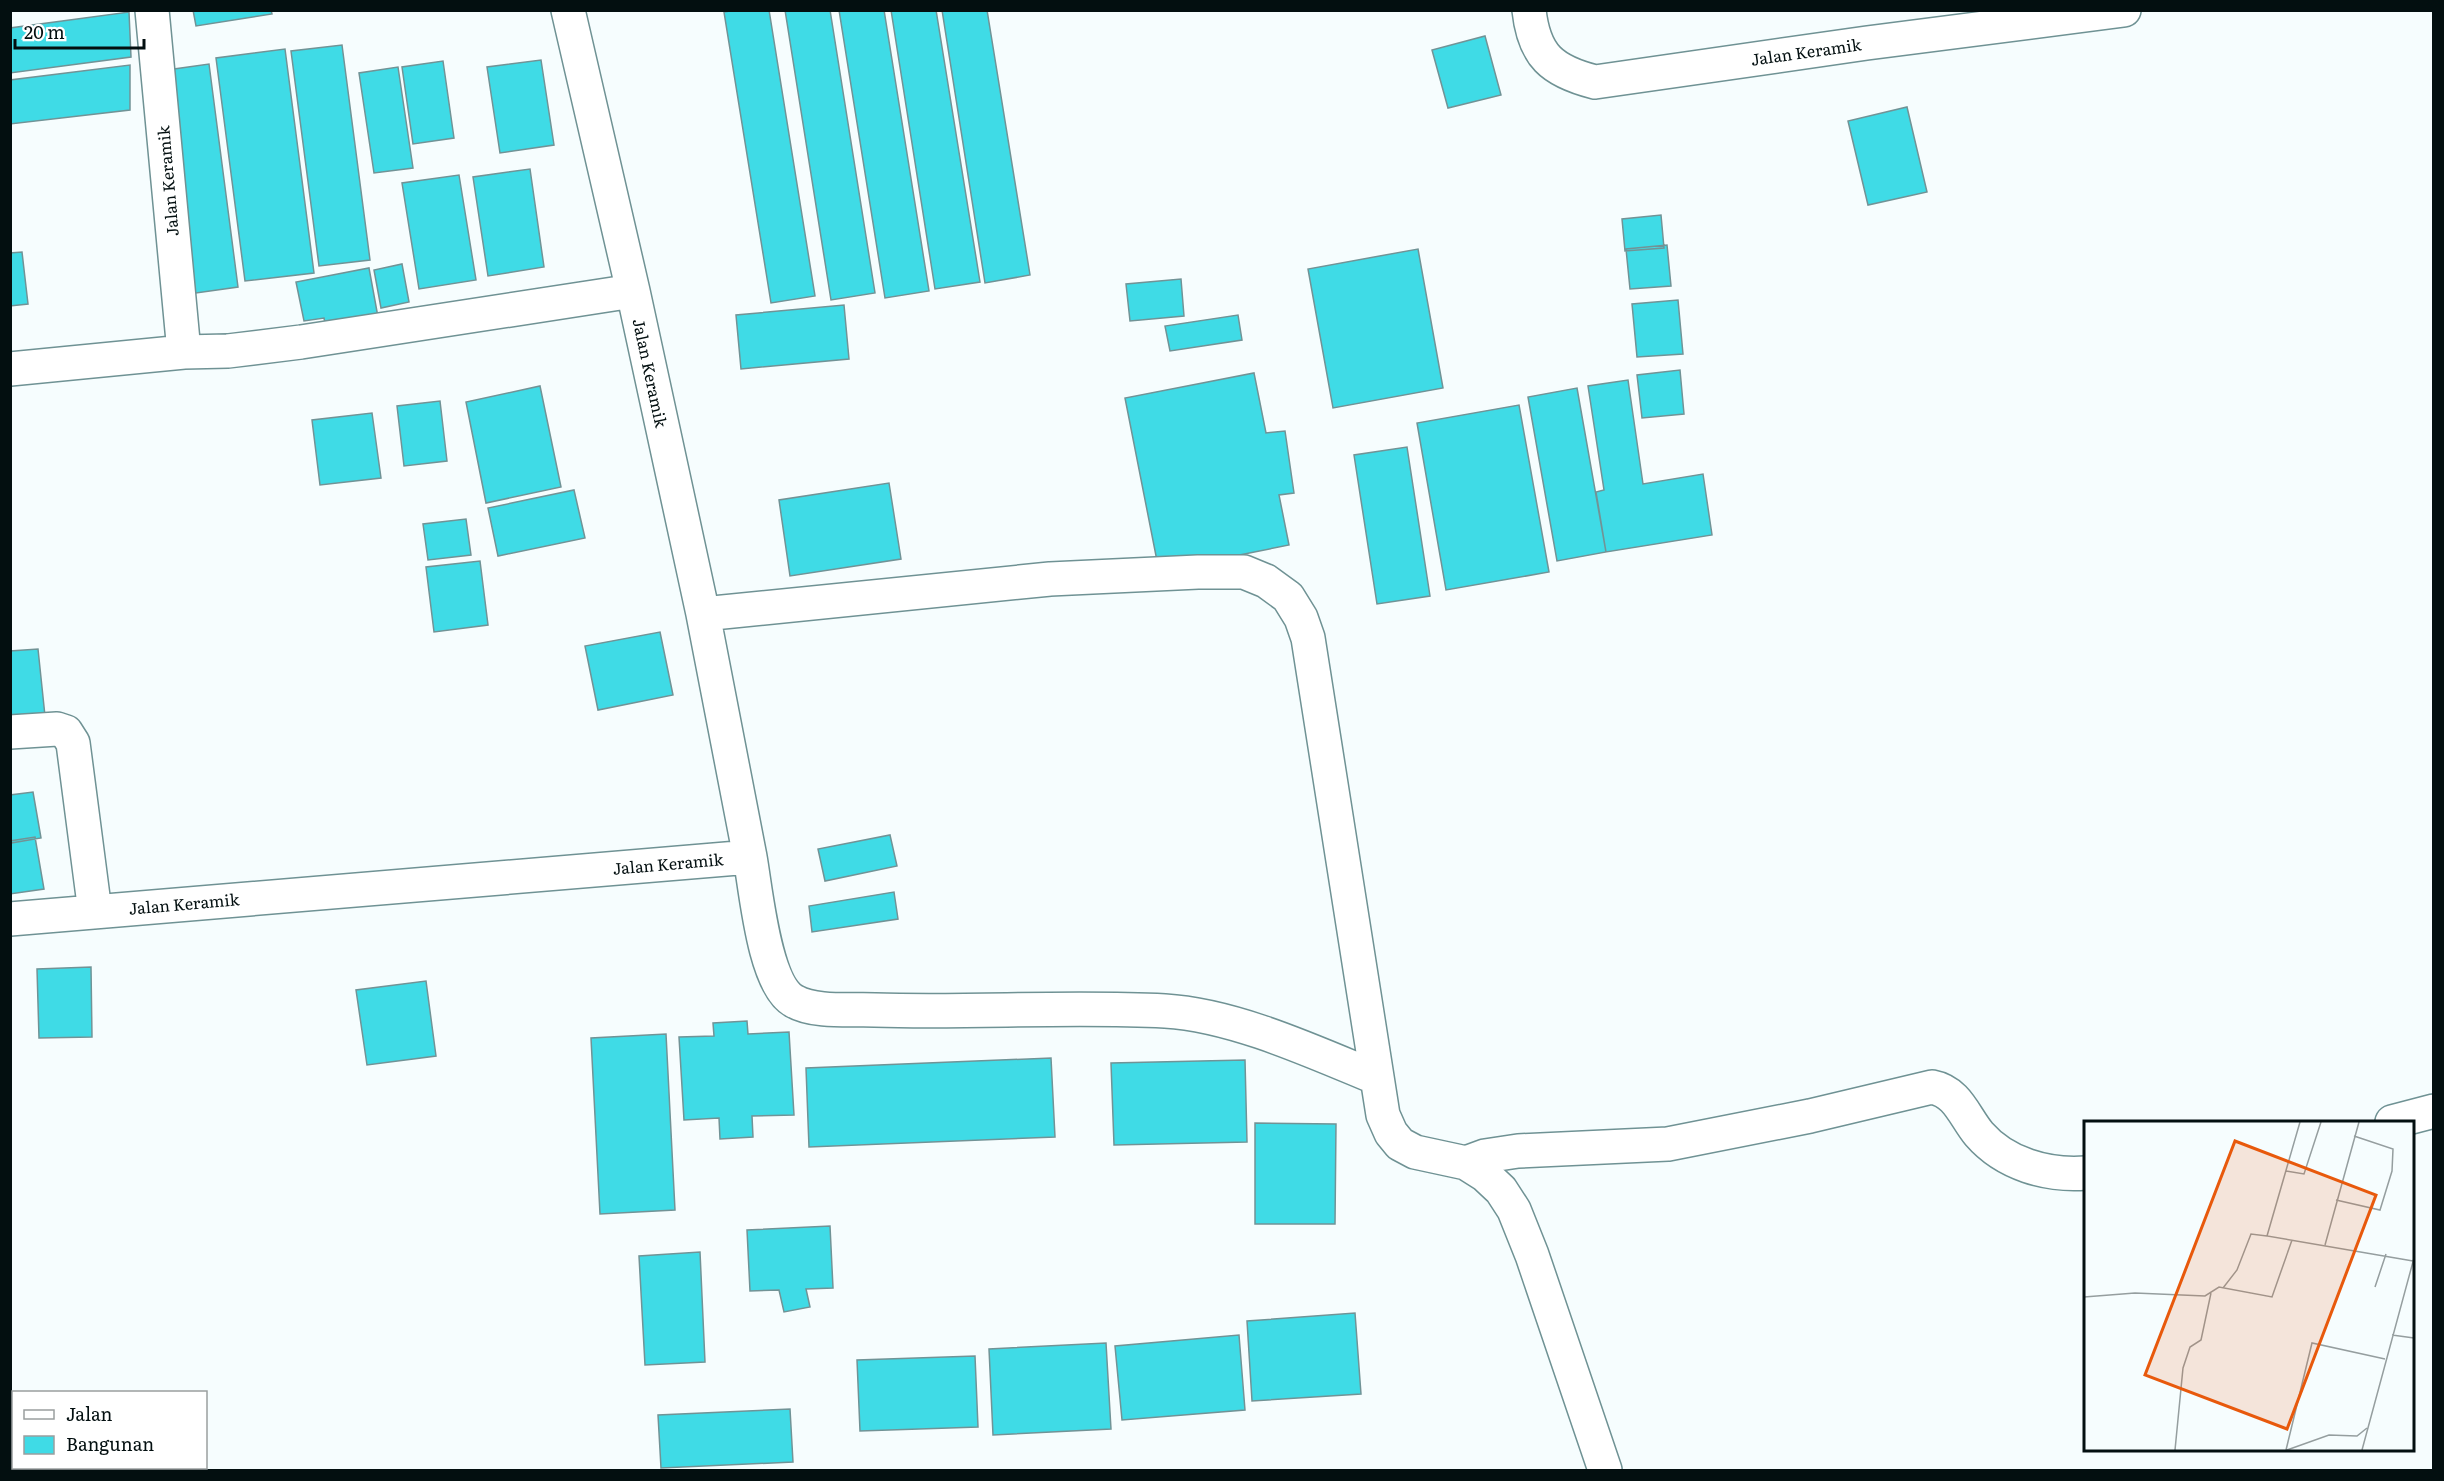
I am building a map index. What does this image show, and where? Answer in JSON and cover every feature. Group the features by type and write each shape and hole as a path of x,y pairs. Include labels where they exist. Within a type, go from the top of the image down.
{"street":[{"name":"Jalan Keramik","path":"152,10 184,352"},
{"name":"Jalan Keramik","path":"10,919 750,857 703,614 633,291 568,10"},
{"name":"Jalan Keramik","path":"1530,10 1536,44 1549,62 1568,75 1595,82 1867,43 2124,10"},
{"path":"10,369 184,352 228,351 301,342 633,291"},
{"path":"703,614 1050,579 1198,572 1244,572 1266,581 1288,597 1301,618 1308,638 1383,1115 1391,1133 1400,1144 1415,1152 1466,1163 1485,1175 1501,1190 1514,1210 1536,1265 1605,1470"},
{"path":"10,732 57,729 66,732 73,743 95,912"},
{"path":"750,857 768,957 776,982 793,1001 820,1009 891,1011 1167,1011 1227,1022 1311,1051 1377,1078"},
{"path":"1466,1163 1485,1156 1518,1151 1668,1144 1799,1118 1932,1087 1942,1089 1954,1097 1980,1136 2001,1153 2030,1168 2072,1174 2084,1173"},
{"path":"2396,1121 2433,1111"}],"building":[{"path":"193,10 271,10 272,14 196,26"},
{"path":"769,10 815,296 771,303 724,12"},
{"path":"785,10 830,10 875,293 831,300"},
{"path":"839,10 884,10 929,291 885,298"},
{"path":"891,10 936,10 980,282 935,289"},
{"path":"942,10 987,10 1030,275 985,283"},
{"path":"129,12 131,57 10,73 10,28"},
{"path":"1485,36 1501,95 1448,108 1432,50"},
{"path":"342,45 370,260 319,266 291,51"},
{"path":"285,49 314,273 245,281 216,58"},
{"path":"541,60 554,145 500,153 487,67"},
{"path":"443,61 454,138 413,144 402,67"},
{"path":"209,64 238,287 189,294 160,71"},
{"path":"130,65 130,110 10,124 10,80"},
{"path":"398,67 413,168 374,173 359,73"},
{"path":"1907,107 1927,192 1868,205 1848,121"},
{"path":"530,169 544,267 488,276 473,177"},
{"path":"459,175 476,280 419,289 402,183"},
{"path":"1661,215 1664,248 1625,251 1622,219"},
{"path":"1667,245 1671,286 1630,289 1626,249"},
{"path":"1418,249 1443,388 1333,408 1308,269"},
{"path":"22,252 28,304 10,306 10,253"},
{"path":"402,264 409,302 381,308 374,270"},
{"path":"369,268 380,328 328,338 324,318 304,321 296,282"},
{"path":"1181,279 1184,316 1130,321 1126,284"},
{"path":"1678,300 1683,354 1637,357 1632,304"},
{"path":"844,305 849,359 741,369 736,315"},
{"path":"1238,315 1242,340 1170,351 1165,326"},
{"path":"1680,370 1684,414 1642,418 1637,375"},
{"path":"1254,373 1266,433 1285,431 1294,493 1279,495 1289,545 1159,571 1125,398"},
{"path":"1628,380 1643,484 1703,474 1712,535 1606,552 1596,492 1604,490 1588,386"},
{"path":"540,386 561,487 486,503 466,402"},
{"path":"1577,388 1606,552 1557,561 1528,397"},
{"path":"440,401 447,461 404,466 397,406"},
{"path":"1519,405 1549,572 1446,590 1417,423"},
{"path":"372,413 381,478 320,485 312,420"},
{"path":"1407,447 1430,596 1377,604 1354,455"},
{"path":"889,483 901,559 790,576 779,500"},
{"path":"574,490 585,538 498,556 488,508"},
{"path":"466,519 471,555 428,560 423,524"},
{"path":"480,561 488,625 434,632 426,567"},
{"path":"660,632 673,695 598,710 585,646"},
{"path":"38,649 45,716 10,719 10,651"},
{"path":"33,792 41,838 11,843 10,795"},
{"path":"890,835 897,866 825,881 818,849"},
{"path":"35,837 44,889 10,894 10,841"},
{"path":"894,892 898,919 812,932 809,906"},
{"path":"91,967 92,1037 39,1038 37,969"},
{"path":"426,981 436,1056 367,1065 356,990"},
{"path":"747,1021 748,1034 789,1032 794,1115 752,1116 753,1137 720,1139 719,1118 684,1120 679,1037 714,1036 713,1023"},
{"path":"666,1034 675,1210 600,1214 591,1038"},
{"path":"1051,1058 1055,1137 809,1147 806,1068"},
{"path":"1245,1060 1247,1142 1114,1145 1111,1063"},
{"path":"1255,1123 1336,1124 1335,1224 1255,1224"},
{"path":"830,1226 833,1288 806,1289 810,1307 784,1312 779,1290 750,1291 747,1230"},
{"path":"700,1252 705,1362 645,1365 639,1256"},
{"path":"1355,1313 1361,1394 1252,1401 1247,1321"},
{"path":"1239,1335 1245,1410 1122,1420 1115,1346"},
{"path":"1106,1343 1111,1429 993,1435 989,1349"},
{"path":"975,1356 978,1427 860,1431 857,1360"},
{"path":"790,1409 793,1462 661,1468 658,1415"}]}
